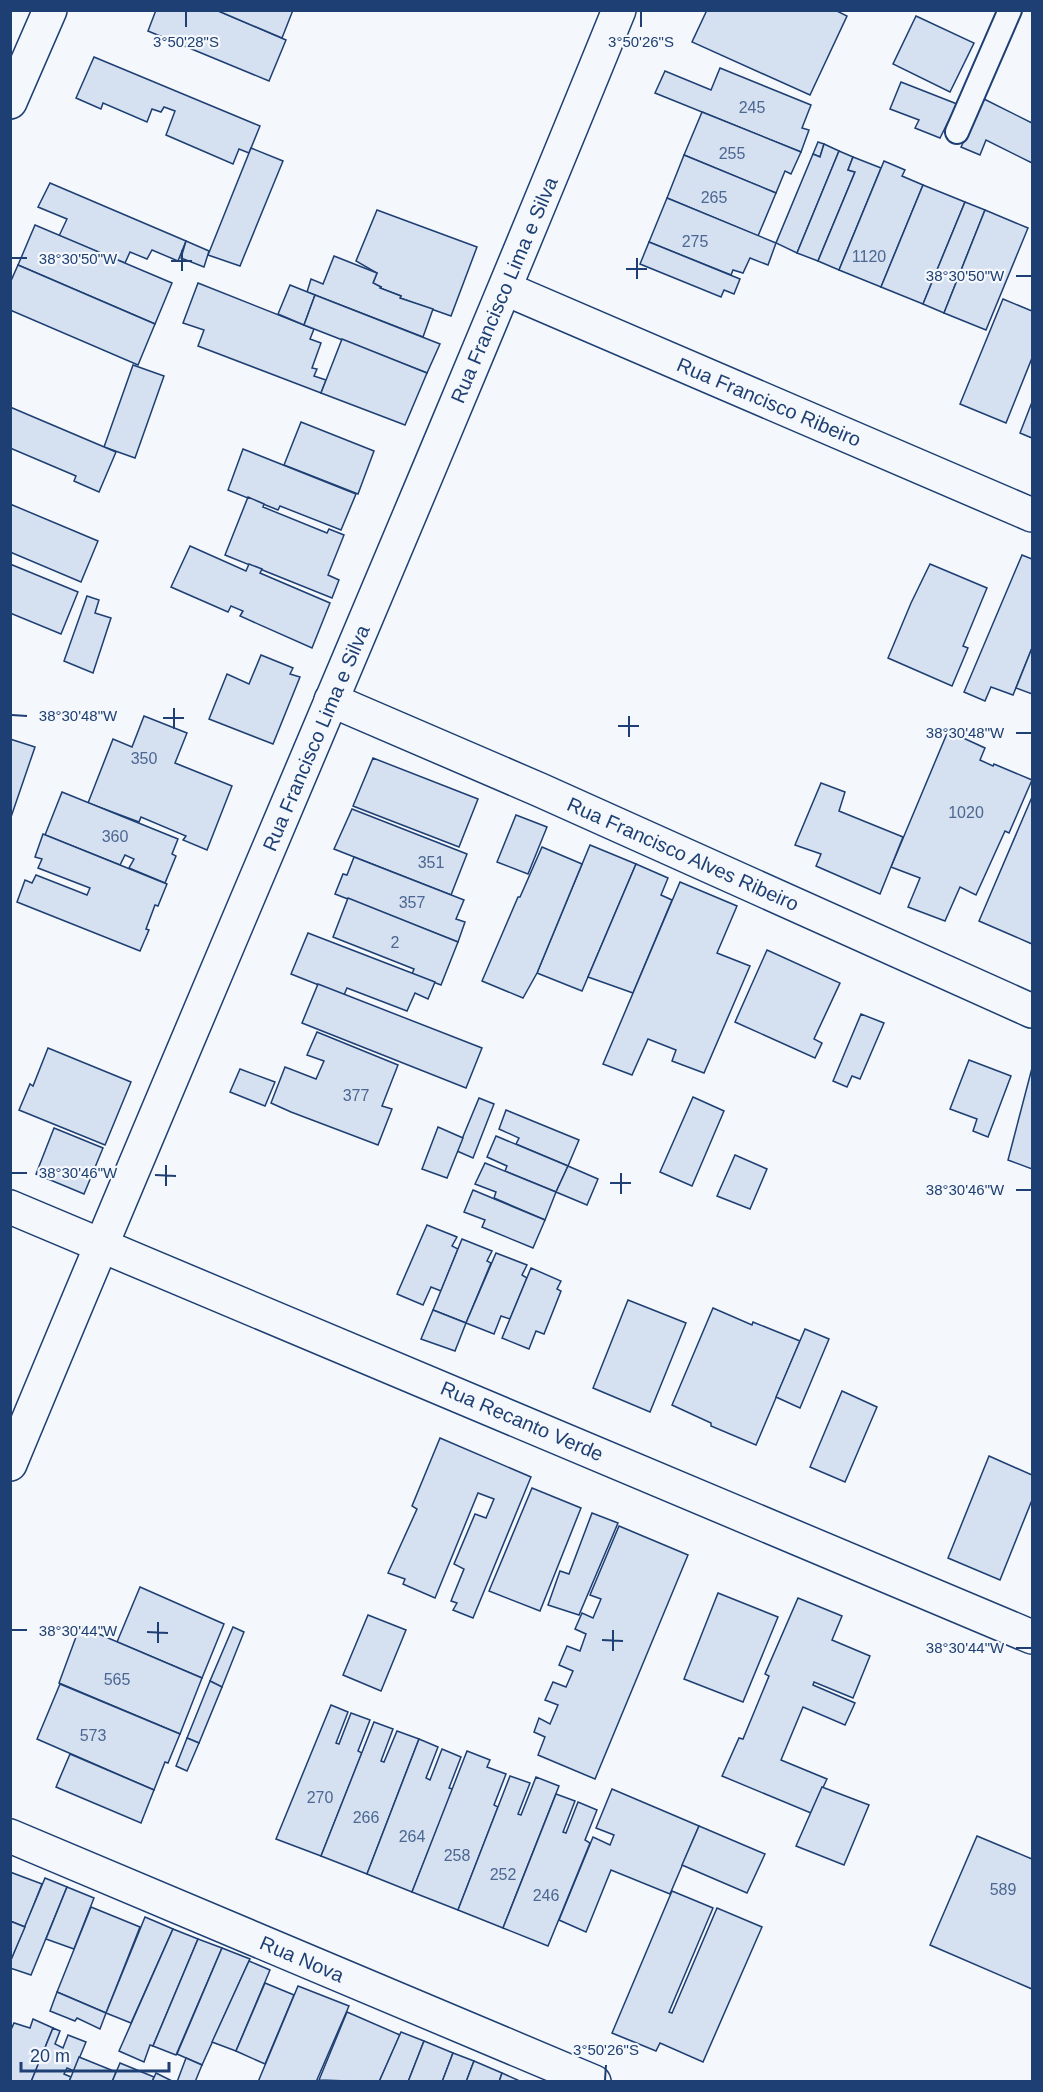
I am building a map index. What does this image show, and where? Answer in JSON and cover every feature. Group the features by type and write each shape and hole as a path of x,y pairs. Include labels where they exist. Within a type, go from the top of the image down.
{"street":[{"path":"10,102 50,10"},
{"name":"Rua Francisco Lima e Silva","path":"10,1464 506,289 619,10"},
{"name":"Rua Francisco Ribeiro","path":"506,289 1032,515"},
{"name":"Rua Francisco Alves Ribeiro","path":"332,700 540,790 1032,1011"},
{"name":"Rua Recanto Verde","path":"10,1207 1032,1637"},
{"name":"Rua Nova","path":"10,1836 594,2082"}],"lane":[{"path":"957,132 1010,10"}],"building":[{"path":"156,10 216,10 286,40 269,81 148,31"},
{"path":"216,10 293,10 282,38"},
{"path":"707,10 835,10 847,16 810,95 692,42"},
{"path":"916,16 974,43 950,92 893,64"},
{"path":"94,57 260,126 249,153 239,149 233,164 166,135 175,111 164,107 161,112 152,109 147,122 103,103 101,109 76,98"},
{"path":"720,68 811,105 802,128 809,130 801,152 655,93 665,71 711,90"},
{"path":"901,82 957,104 940,138 915,128 919,120 890,109"},
{"path":"984,99 1032,123 1032,163 986,140 980,155 961,147"},
{"path":"702,112 801,152 791,174 785,171 776,193 684,155"},
{"path":"818,142 824,144 820,157 813,154"},
{"path":"824,144 839,151 797,253 776,243 813,154 820,157"},
{"path":"251,148 283,161 240,266 208,255"},
{"path":"839,151 853,157 848,170 855,172 818,261 797,253"},
{"path":"684,155 776,193 758,236 667,198"},
{"path":"853,157 881,168 839,270 818,261 855,172 848,170"},
{"path":"884,161 905,170 902,176 923,185 881,287 839,270"},
{"path":"50,183 186,241 178,261 152,250 147,259 130,252 125,263 59,236 67,219 38,207"},
{"path":"923,185 965,202 923,304 881,287"},
{"path":"667,198 776,243 768,265 750,258 743,273 733,270 731,275 649,242"},
{"path":"965,202 985,210 944,313 923,304"},
{"path":"377,210 477,247 451,316 400,298 401,296 380,288 373,283 377,273 356,261"},
{"path":"985,210 1028,228 986,330 944,313"},
{"path":"35,225 172,283 155,324 18,265"},
{"path":"186,241 209,251 204,267 181,258"},
{"path":"649,242 740,279 734,294 724,290 721,297 640,264"},
{"path":"334,256 377,273 373,283 380,288 401,296 400,298 433,309 423,337 307,292 311,279 323,284"},
{"path":"18,265 155,324 138,365 10,310 10,283"},
{"path":"198,283 314,329 310,339 321,343 312,368 317,369 314,376 326,380 321,393 198,346 204,330 183,323"},
{"path":"290,285 315,295 304,325 278,314"},
{"path":"315,295 440,344 427,373 304,325"},
{"path":"1003,299 1032,311 1032,358 1006,423 960,404"},
{"path":"342,339 427,373 405,425 321,393"},
{"path":"133,365 164,376 135,458 104,447"},
{"path":"1032,402 1032,438 1020,433"},
{"path":"10,407 116,452 99,492 74,481 76,476 10,448"},
{"path":"301,422 374,451 358,494 284,465"},
{"path":"243,449 356,494 341,530 280,506 278,510 228,490"},
{"path":"248,497 264,504 263,507 327,533 329,529 344,535 328,575 339,580 332,598 225,555"},
{"path":"10,504 98,541 81,582 10,552"},
{"path":"190,546 246,571 249,564 262,569 260,573 330,603 312,648 240,616 243,611 231,606 228,612 171,587"},
{"path":"1022,555 1032,559 1032,648 1013,695 991,687 985,701 964,692"},
{"path":"10,564 78,592 61,634 10,613"},
{"path":"930,564 987,588 963,646 968,648 952,686 888,658"},
{"path":"87,596 99,600 95,613 111,618 93,673 64,661"},
{"path":"1032,648 1032,694 1016,688"},
{"path":"261,655 293,668 290,674 300,677 273,744 209,719 227,674 249,684"},
{"path":"144,716 187,733 175,763 232,786 207,850 183,840 186,836 141,817 139,822 88,803 113,739 132,747"},
{"path":"948,731 985,748 980,760 1032,780 1009,833 1005,831 976,895 960,887 945,921 908,907 920,878 891,867"},
{"path":"10,739 35,747 10,820"},
{"path":"373,758 478,799 459,847 353,806"},
{"path":"821,783 845,792 839,811 903,837 880,894 816,866 821,854 795,845"},
{"path":"62,792 178,839 172,854 176,856 165,883 129,868 134,859 125,855 120,865 45,835"},
{"path":"1032,797 1032,944 979,921"},
{"path":"352,809 467,854 451,895 334,849"},
{"path":"516,815 547,827 528,874 497,862"},
{"path":"43,834 167,884 158,906 155,905 146,929 149,930 140,951 17,902 25,880 32,883 36,875 87,895 90,888 38,868 42,859 35,857"},
{"path":"590,845 636,864 582,991 537,973"},
{"path":"542,847 582,864 537,973 523,998 482,981"},
{"path":"354,857 464,900 456,919 465,922 458,942 335,894 343,874 347,875"},
{"path":"636,864 668,878 661,895 672,900 633,993 588,977"},
{"path":"680,882 737,906 717,953 750,966 704,1073 672,1061 676,1050 648,1039 632,1075 603,1064"},
{"path":"348,898 458,942 441,985 412,974 414,969 333,937"},
{"path":"308,933 435,982 428,999 415,993 407,1011 347,988 344,995 291,974"},
{"path":"767,950 840,983 814,1039 822,1043 815,1058 735,1022"},
{"path":"318,984 482,1048 466,1088 302,1023"},
{"path":"861,1014 884,1023 860,1079 852,1076 847,1087 833,1081"},
{"path":"317,1032 398,1065 382,1106 392,1109 378,1145 271,1103 285,1067 316,1079 324,1061 307,1055"},
{"path":"48,1048 131,1082 105,1145 19,1110 30,1084 33,1086"},
{"path":"969,1060 1011,1076 988,1137 973,1131 977,1119 950,1109"},
{"path":"1032,1068 1032,1169 1008,1160"},
{"path":"240,1069 275,1082 265,1106 230,1092"},
{"path":"693,1097 724,1111 692,1186 660,1172"},
{"path":"479,1098 494,1104 473,1158 457,1151"},
{"path":"506,1110 579,1140 568,1166 516,1144 519,1138 499,1129"},
{"path":"438,1127 463,1138 447,1178 422,1169"},
{"path":"54,1128 103,1148 84,1194 36,1174"},
{"path":"496,1136 568,1166 556,1192 505,1171 507,1166 487,1157"},
{"path":"735,1155 767,1169 750,1209 717,1196"},
{"path":"485,1163 556,1192 545,1220 494,1198 496,1192 475,1184"},
{"path":"568,1166 598,1179 587,1205 556,1192"},
{"path":"473,1190 545,1220 533,1248 482,1227 485,1220 464,1212"},
{"path":"427,1225 457,1237 452,1246 458,1249 441,1291 431,1287 423,1305 397,1294"},
{"path":"462,1239 492,1251 487,1261 491,1263 466,1323 433,1310"},
{"path":"496,1253 527,1265 522,1275 527,1278 510,1319 501,1316 494,1334 466,1323"},
{"path":"531,1268 561,1281 557,1289 561,1291 544,1334 536,1331 529,1349 502,1338"},
{"path":"628,1300 686,1323 650,1412 593,1388"},
{"path":"713,1308 752,1325 753,1322 800,1341 756,1445 711,1426 711,1423 672,1405"},
{"path":"433,1310 466,1323 455,1351 421,1339"},
{"path":"805,1329 829,1339 800,1408 776,1397"},
{"path":"842,1391 877,1407 845,1482 810,1467"},
{"path":"440,1438 531,1477 473,1618 453,1610 457,1603 451,1601 464,1569 454,1564 475,1514 486,1518 494,1499 478,1493 435,1598 403,1584 405,1579 388,1573 417,1509 412,1506"},
{"path":"989,1456 1032,1475 1032,1500 1000,1580 948,1558"},
{"path":"532,1488 581,1508 540,1611 489,1591"},
{"path":"592,1513 618,1523 579,1615 548,1605 560,1571 569,1574"},
{"path":"619,1526 688,1555 595,1779 538,1755 545,1737 534,1732 539,1718 550,1724 558,1705 545,1700 553,1682 566,1687 573,1671 559,1665 567,1646 580,1651 586,1634 575,1629 582,1613 593,1618 601,1599 590,1595"},
{"path":"140,1587 224,1624 202,1678 117,1642"},
{"path":"718,1593 778,1617 743,1702 684,1679"},
{"path":"798,1598 842,1616 832,1640 870,1656 853,1698 814,1682 813,1685 855,1703 845,1725 803,1707 781,1760 827,1779 811,1813 722,1776 739,1738 743,1739 769,1676 765,1674"},
{"path":"368,1615 406,1630 381,1691 343,1675"},
{"path":"80,1626 202,1678 180,1734 59,1683"},
{"path":"233,1627 244,1632 222,1687 210,1681"},
{"path":"210,1681 222,1687 199,1743 187,1738"},
{"path":"60,1684 180,1734 168,1763 165,1762 154,1790 37,1739"},
{"path":"331,1705 348,1712 336,1743 339,1744 351,1713 370,1720 358,1751 362,1753 321,1856 276,1839"},
{"path":"374,1722 393,1729 381,1761 384,1762 397,1731 419,1739 367,1874 321,1856"},
{"path":"187,1738 199,1743 187,1771 176,1766"},
{"path":"419,1739 438,1747 426,1778 430,1780 442,1749 461,1757 449,1788 453,1789 412,1892 367,1874"},
{"path":"467,1751 490,1760 487,1767 506,1774 494,1805 498,1807 458,1910 412,1892"},
{"path":"70,1754 154,1790 141,1823 56,1787"},
{"path":"510,1776 530,1783 518,1814 521,1815 536,1777 559,1786 503,1928 458,1910"},
{"path":"822,1787 869,1805 844,1865 796,1846"},
{"path":"612,1789 699,1826 670,1894 611,1870 586,1932 559,1920 593,1837 610,1845 614,1835 596,1828"},
{"path":"556,1794 575,1801 563,1832 566,1833 578,1802 597,1810 585,1840 590,1843 548,1946 503,1928"},
{"path":"699,1826 765,1854 747,1893 682,1865"},
{"path":"977,1836 1032,1859 1032,1989 930,1945"},
{"path":"10,1872 42,1884 25,1927 10,1921"},
{"path":"45,1878 67,1887 31,1975 10,1968 10,1962"},
{"path":"67,1887 94,1898 74,1949 46,1939"},
{"path":"672,1891 713,1908 669,2012 672,2013 717,1908 762,1927 703,2062 660,2043 656,2051 612,2033"},
{"path":"91,1907 140,1927 106,2013 57,1992"},
{"path":"145,1917 173,1929 131,2023 106,2013"},
{"path":"10,1921 25,1927 10,1962"},
{"path":"173,1929 198,1939 153,2046 150,2045 144,2062 119,2051"},
{"path":"198,1939 222,1948 176,2055 153,2046"},
{"path":"222,1948 250,1959 202,2065 177,2054"},
{"path":"249,1961 270,1970 236,2051 212,2042"},
{"path":"265,1983 294,1995 265,2064 236,2051"},
{"path":"298,1986 349,2006 316,2082 258,2082"},
{"path":"57,1992 106,2013 100,2029 77,2018 75,2021 50,2011"},
{"path":"347,2012 400,2035 379,2082 319,2080"},
{"path":"33,2019 53,2028 31,2082 10,2082 10,2032 14,2023 30,2028"},
{"path":"53,2028 60,2031 55,2044 63,2048 68,2035 86,2042 74,2071 67,2068 64,2074 71,2077 69,2082 31,2082"},
{"path":"401,2032 424,2041 408,2082 379,2082"},
{"path":"424,2041 453,2053 442,2082 408,2082"},
{"path":"453,2053 474,2061 466,2082 442,2082"},
{"path":"79,2057 116,2072 112,2082 69,2082"},
{"path":"186,2058 202,2065 195,2082 177,2082"},
{"path":"474,2061 502,2073 499,2082 466,2082"},
{"path":"120,2063 154,2077 152,2082 112,2082"},
{"path":"156,2073 174,2082 152,2082"},
{"path":"502,2073 522,2082 499,2082"}]}
